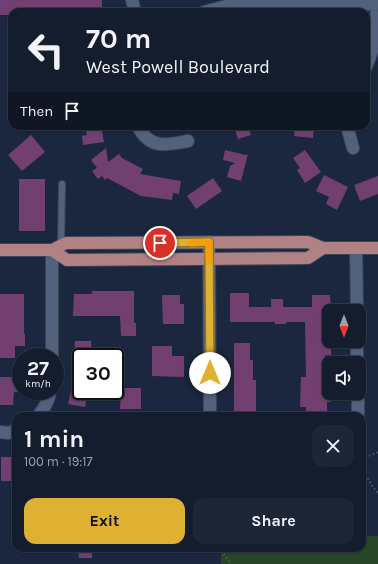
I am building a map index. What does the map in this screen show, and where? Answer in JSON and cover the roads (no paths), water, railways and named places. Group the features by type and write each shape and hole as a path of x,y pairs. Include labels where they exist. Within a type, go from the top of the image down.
{"main road":[{"path":"0,250 56,248 66,243 209,242 308,242 323,248 378,248"},
{"path":"56,248 67,260 308,258 323,248"}],"street":[{"path":"219,8 273,2 378,4 370,56"},
{"path":"141,130 148,139 157,144 164,145 188,141"},
{"path":"347,130 353,148"},
{"path":"209,242 210,412"},
{"path":"52,348 56,248"},
{"path":"356,248 357,304"},
{"path":"41,412 48,400"},
{"path":"358,400 358,412"},
{"path":"0,432 8,433 12,432"}],"lane":[{"path":"56,248 62,184"}]}
